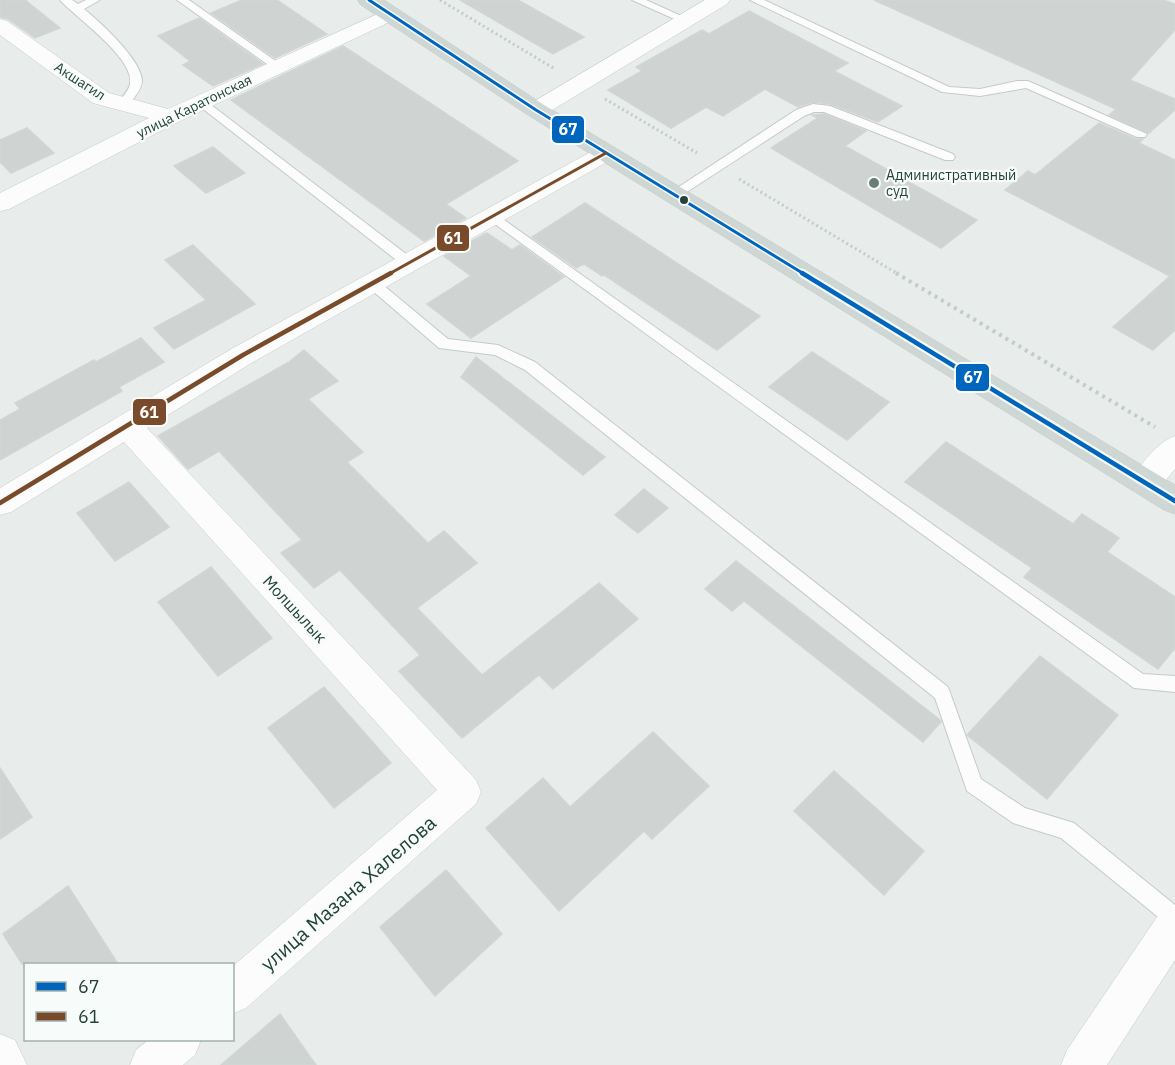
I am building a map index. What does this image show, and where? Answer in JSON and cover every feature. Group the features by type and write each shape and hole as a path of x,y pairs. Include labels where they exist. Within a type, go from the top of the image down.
{"main road":[{"path":"369,0 536,110 1175,501"}],"street":[{"path":"536,110 720,0"},
{"name":"улица Каратонская","path":"0,203 201,102 391,14"},
{"name":"Акшагил","path":"0,25 101,98 170,117"},
{"path":"0,503 243,355 606,153"},
{"name":"Молшылык","path":"127,426 463,792"},
{"path":"1145,483 1170,441"},
{"name":"улица Мазана Халелова","path":"234,992 463,792"},
{"path":"1082,1065 1175,925"},
{"path":"151,1065 179,1041"},
{"path":"0,1055 6,1065"}],"lane":[{"path":"65,0 77,8 108,38 135,71 136,84 123,104"},
{"path":"77,8 95,0"},
{"path":"182,0 278,67"},
{"path":"637,0 685,20"},
{"path":"755,0 946,90 969,93 988,92 1012,84 1028,85 1142,134"},
{"path":"201,102 409,263"},
{"path":"674,194 800,113 813,108 826,109 949,157"},
{"path":"494,216 1140,682 1175,684"},
{"path":"372,283 444,344 498,350 530,366 942,693 974,785 1020,816 1067,830 1175,918"}],"path":[{"path":"440,0 1170,441"}],"building":[{"path":"0,0 25,0 60,28 35,38 8,19 0,17"},
{"path":"242,0 277,0 327,34 275,58 211,13"},
{"path":"460,0 518,0 584,37 553,54"},
{"path":"874,0 1163,0 1175,4 1175,30 1130,80 1175,99 1175,110 1149,133 1109,115 1116,109"},
{"path":"749,11 848,63 834,71 902,106 878,122 830,104 813,102 798,107 765,89 723,116 706,107 671,128 608,90 642,71 636,67 702,30 709,34"},
{"path":"199,18 263,64 213,86 183,65 190,61 158,36"},
{"path":"343,46 518,161 446,204 466,218 424,241 231,100"},
{"path":"824,114 866,131 845,146 977,220 941,248 771,148 818,118 812,115"},
{"path":"1099,123 1136,139 1143,139 1139,143 1175,160 1175,330 1153,350 1113,327 1170,276 1005,190 1028,171 1035,175"},
{"path":"27,128 54,153 11,173 0,162 0,140"},
{"path":"213,147 245,173 206,193 174,166"},
{"path":"585,203 760,316 717,350 604,275 602,276 584,264 576,268 532,237"},
{"path":"487,233 512,250 520,245 564,277 471,338 427,304 471,276 444,256"},
{"path":"193,245 255,304 174,349 154,328 206,300 165,260"},
{"path":"141,338 164,362 119,387 122,391 0,460 0,420 20,409 15,403 94,360 96,362"},
{"path":"304,350 338,381 308,399 363,452 347,462 428,543 444,531 477,563 417,608 482,675 599,583 638,619 553,689 539,675 462,738 399,671 420,655 340,570 314,588 281,553 302,540 219,451 188,469 158,436 289,362"},
{"path":"812,352 889,402 847,440 769,387"},
{"path":"476,357 605,457 583,475 461,377"},
{"path":"946,442 1073,524 1082,514 1119,538 1107,552 1175,597 1175,648 1158,669 1024,577 1032,568 905,482"},
{"path":"129,482 169,527 115,561 77,513"},
{"path":"644,489 668,508 638,533 615,515"},
{"path":"736,561 941,722 923,742 744,601 732,611 705,589"},
{"path":"211,567 272,638 218,676 158,602"},
{"path":"1040,656 1118,715 1047,799 967,735"},
{"path":"324,687 391,763 334,808 268,728"},
{"path":"653,732 709,786 652,839 644,831 559,911 486,828 543,778 570,807"},
{"path":"0,768 32,817 0,839"},
{"path":"834,771 924,851 884,895 794,811"},
{"path":"446,870 502,934 435,996 380,927"},
{"path":"68,886 117,963 22,964 3,934"},
{"path":"280,1014 316,1065 221,1065"}],"transit line":[{"name":"67","path":"369,0 536,110 1175,501"},
{"name":"61","path":"0,503 243,355 606,153"}],"place":[{"name":"Административный суд","path":"874,183"}]}
